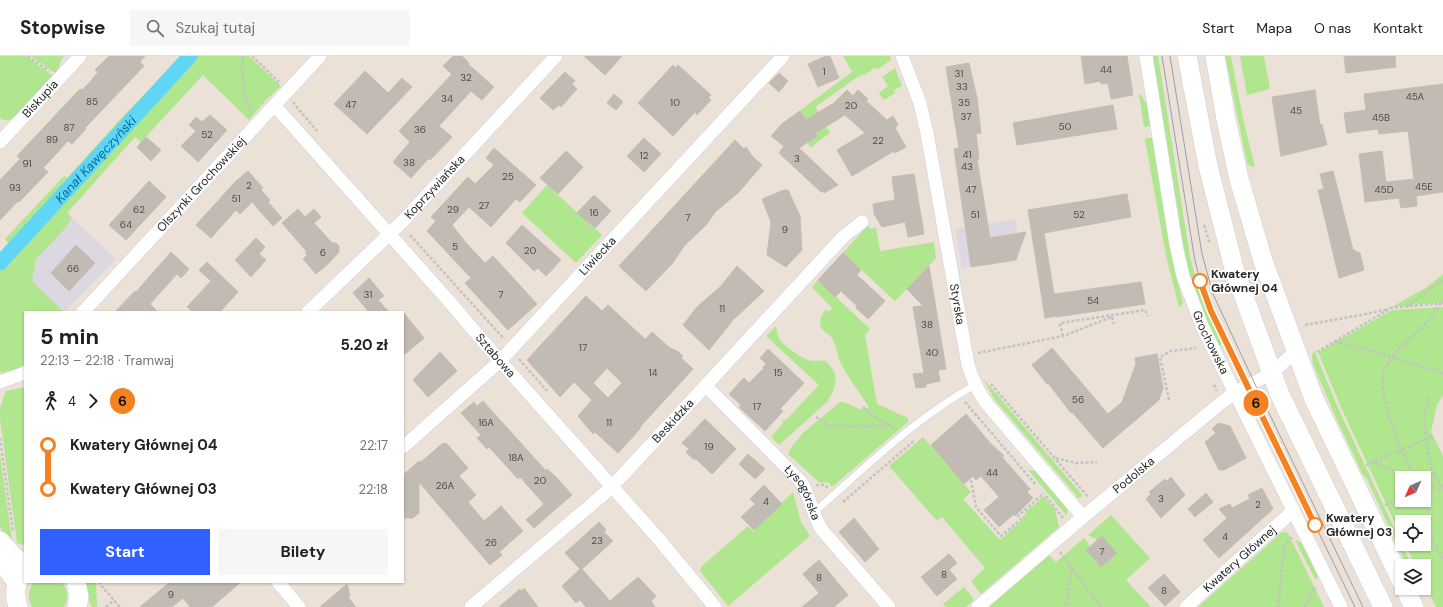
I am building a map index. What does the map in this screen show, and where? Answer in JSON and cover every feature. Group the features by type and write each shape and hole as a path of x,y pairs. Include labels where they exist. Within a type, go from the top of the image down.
{"main road":[{"path":"1187,56 1206,158 1235,272 1280,395 1383,607"},
{"path":"1215,56 1226,119 1239,179 1263,261 1314,399 1395,567"},
{"path":"13,563 15,597 18,607"},
{"path":"1408,595 1414,607"}],"street":[{"name":"Biskupia","path":"3,136 80,56"},
{"name":"Olszynki Grochowskiej","path":"84,311 320,56"},
{"name":"Koprzywiańska","path":"309,311 403,222 556,56"},
{"name":"Liwiecka","path":"404,446 500,361 783,56"},
{"name":"Styrska","path":"902,56 924,116 968,365 975,385 988,405 1084,517"},
{"name":"Grochowska","path":"1146,56 1176,245 1183,276 1202,326 1341,607"},
{"name":"Sztabowa","path":"275,106 657,537 715,607"},
{"name":"Beskidzka","path":"471,607 612,486 843,238 862,222"},
{"name":"Podolska","path":"978,607 1222,402 1234,393 1272,373 1296,352"},
{"path":"0,382 24,373"},
{"name":"Łysogórska","path":"706,386 802,482 813,513 822,530 889,607"},
{"name":"Kwatery Głównej","path":"1186,607 1293,512"},
{"path":"279,583 299,607"}],"lane":[{"path":"813,513 906,433 959,394 975,385"}],"path":[{"path":"29,56 59,78"},
{"path":"243,56 242,84 246,101 254,115"},
{"path":"252,56 283,85"},
{"path":"296,99 294,104 320,135"},
{"path":"403,222 410,229 410,242 403,249"},
{"path":"1407,306 1443,280"},
{"path":"1305,325 1391,308 1442,303"},
{"path":"1411,471 1385,406 1382,381 1384,369 1406,341 1425,325 1442,303"},
{"path":"1316,352 1391,308"},
{"path":"1063,336 1060,323 1145,310 1148,316"},
{"path":"1112,316 1114,324"},
{"path":"974,353 1063,336 1112,316"},
{"path":"1335,341 1443,373"},
{"path":"1169,400 1160,357 1171,351 1196,348"},
{"path":"987,379 1090,499"},
{"path":"959,394 1044,493 1065,521"},
{"path":"1428,398 1424,414 1426,439 1432,469 1443,490"},
{"path":"959,407 966,403"},
{"path":"863,407 888,426 906,433"},
{"path":"816,417 829,426 888,426"},
{"path":"814,484 825,485 840,504 921,435"},
{"path":"1366,465 1433,436"},
{"path":"0,438 14,538 15,548 13,563"},
{"path":"1055,458 1076,462 1097,462"},
{"path":"1374,462 1395,471"},
{"path":"971,480 976,507 1001,536 1021,519 1018,516 1044,493"},
{"path":"1432,487 1443,490"},
{"path":"1385,505 1395,501"},
{"path":"1427,507 1428,530 1443,560"},
{"path":"1278,607 1284,546 1292,537"},
{"path":"1053,543 1101,607"},
{"path":"1066,607 1072,568"},
{"path":"99,583 120,607"},
{"path":"1305,607 1312,590 1316,588"},
{"path":"106,607 114,600"}],"shaded area":[{"path":"72,218 116,259 65,311 63,311 32,281 36,259 63,231"},
{"path":"1015,219 1020,250 1016,260 962,268 955,229"}],"green space":[{"path":"0,56 26,56 53,76 14,117 7,120 0,118"},
{"path":"31,56 64,56 55,73"},
{"path":"182,56 249,56 281,86 265,101 249,120 203,75 141,142 135,137 67,213 72,218 63,231 36,259 32,281 63,311 24,311 24,365 19,368 2,373 0,371 0,254 9,244 5,239 64,176 67,178 125,114"},
{"path":"843,56 890,56 891,60 878,69 875,68 856,78 815,107 830,133 811,148 790,118 852,72"},
{"path":"1153,56 1158,56 1190,257 1204,301 1222,344 1218,346 1197,298 1187,268"},
{"path":"1225,56 1231,56 1244,123 1255,167 1250,166 1247,163"},
{"path":"1240,56 1264,56 1270,89 1247,95"},
{"path":"895,68 902,86 894,90 895,93 884,100 879,93 888,86 882,77"},
{"path":"1139,94 1148,106 1151,126 1144,127"},
{"path":"1147,138 1153,139 1172,256 1183,304 1179,307 1166,256 1145,140"},
{"path":"547,185 602,235 576,263 522,213"},
{"path":"868,225 870,229 876,228 880,251 934,242 936,258 895,301 843,253"},
{"path":"1443,274 1443,302 1392,307 1427,287"},
{"path":"818,280 870,329 865,335 877,404 908,418 908,422 832,487 828,482 820,483 788,454 792,446 803,433 840,402 844,402 861,409 868,408 843,367 832,338 823,331 820,325 822,314 825,310 829,311 832,308 812,287"},
{"path":"1443,307 1443,395 1437,405 1431,432 1443,456 1443,607 1436,607 1430,595 1431,559 1412,559 1408,551 1431,551 1431,515 1395,515 1395,523 1340,405 1318,352 1392,310"},
{"path":"776,326 777,334 785,345 808,360 827,362 834,371 836,380 832,394 827,402 779,445 771,437 783,423 783,420 787,419 819,385 766,336"},
{"path":"1314,350 1339,410 1395,530 1395,540 1367,479 1362,473 1337,420 1313,364 1312,356"},
{"path":"983,378 1083,496 1080,498 1076,497 1076,495 994,399"},
{"path":"24,387 24,545 17,543 0,419 0,408 6,391"},
{"path":"923,437 971,492 963,499 1000,540 1023,519 1022,517 1026,514 1025,512 1044,496 1055,509 1059,527 981,594 971,581 985,568 942,517 937,521 889,466"},
{"path":"0,454 12,540 12,547 0,527"},
{"path":"1028,470 1036,471 1065,505 1067,509 1067,516"},
{"path":"793,492 801,522 810,536 728,606 700,571 702,566 748,526 753,531"},
{"path":"1111,515 1150,558 1126,580 1151,607 989,607 1049,555 1056,562 1084,538 1089,544 1089,547 1086,550 1101,566 1117,552 1102,536 1097,540 1088,535"},
{"path":"1282,532 1288,533 1324,607 1198,607"},
{"path":"1295,540 1302,543 1319,577 1315,579"},
{"path":"1400,551 1405,551 1409,559 1404,559"},
{"path":"33,583 62,583 67,594 67,601 64,607 32,607 29,600 30,588"},
{"path":"85,583 96,583 97,607 92,607 87,597"},
{"path":"964,587 973,598 973,601 966,607 946,607 943,604"}],"building":[{"path":"109,56 145,56 140,62 144,66 85,128 86,129 72,144 68,141 43,168 48,172 0,220 0,180 20,159 17,156 80,89 82,90 90,82 98,72 95,70"},
{"path":"453,56 462,56 469,63 468,64 494,87 482,100 471,91 439,126 452,137 430,160 428,159 411,178 393,162 410,142 399,131 452,74 443,66"},
{"path":"584,56 622,56 605,75"},
{"path":"826,56 830,56 839,78 818,87 808,64"},
{"path":"1081,56 1127,56 1133,95 1111,99 1108,83 1101,84 1101,81 1085,84"},
{"path":"1344,56 1395,56 1396,67 1346,73"},
{"path":"969,63 977,98 981,133 976,134 979,159 977,159 990,238 1026,232 1016,260 971,267 954,149 959,148 946,67"},
{"path":"673,65 676,68 678,65 711,95 708,98 711,100 697,115 695,112 673,136 638,103"},
{"path":"365,71 388,93 402,78 412,87 367,134 334,104"},
{"path":"565,72 575,81 572,84 577,89 561,107 559,105 553,110 540,98"},
{"path":"779,73 788,81 779,92 769,83"},
{"path":"1443,84 1443,192 1416,196 1417,206 1401,208 1399,198 1365,202 1359,154 1382,151 1386,182 1414,179 1408,131 1379,134 1378,129 1347,133 1344,113 1366,110 1364,94"},
{"path":"847,90 853,96 858,90 868,99 866,101 887,120 893,116 898,125 895,128 906,147 895,153 894,151 852,176 837,150 865,133 845,115 815,133 817,136 799,148 838,185 824,193 822,191 821,192 779,153 784,146 771,136 783,123 800,111 806,120 834,103"},
{"path":"1315,90 1320,125 1322,124 1327,145 1281,156 1272,97"},
{"path":"614,94 623,102 616,110 607,103"},
{"path":"1113,105 1117,129 1017,145 1013,123"},
{"path":"210,115 227,130 198,162 181,146 196,131 189,125 196,117 202,122"},
{"path":"146,137 161,150 151,161 137,147"},
{"path":"644,138 661,154 644,172 627,156"},
{"path":"735,140 744,149 746,147 753,157 762,165 739,192 715,212 707,224 685,245 672,264 646,291 619,266"},
{"path":"494,148 536,185 520,202 516,199 491,227 469,207 452,225 485,263 493,256 537,304 508,330 465,283 471,278 427,231 436,221 431,217 468,177 475,184 494,165 486,158"},
{"path":"566,151 583,167 558,194 540,178"},
{"path":"248,171 263,188 261,190 270,200 268,202 282,218 273,226 252,202 240,214 236,210 211,238 196,225 235,182"},
{"path":"1333,171 1353,250 1360,253 1364,270 1339,278 1318,190 1324,189 1320,174"},
{"path":"914,174 924,234 908,237 905,222 882,227 874,214 873,204 895,200 892,177"},
{"path":"149,181 166,197 126,240 109,225"},
{"path":"784,190 788,190 800,216 802,250 786,267 767,255 771,222 762,199"},
{"path":"1127,194 1131,217 1044,233 1054,294 1141,282 1145,304 1045,318 1028,210"},
{"path":"594,195 611,211 595,228 577,213"},
{"path":"298,209 305,217 314,209 321,217 314,223 332,243 336,243 339,246 339,252 316,274 303,259 307,255 305,253 307,252 282,223"},
{"path":"522,225 561,260 546,276 538,268 534,271 506,243"},
{"path":"256,238 265,247 259,254 266,260 251,277 235,260"},
{"path":"76,245 95,263 69,291 51,273"},
{"path":"171,252 189,269 181,278 177,274 150,304 157,311 116,311 135,291 136,292"},
{"path":"843,253 861,270 857,275 885,301 868,319 841,291 835,297 818,280"},
{"path":"207,262 238,292 221,311 192,311 187,307 211,281 199,270"},
{"path":"737,266 764,291 733,320 709,350 683,325 697,307 721,286"},
{"path":"929,266 946,369 938,370 940,381 926,384 926,387 916,388 913,374 924,373 913,307 923,306 907,289"},
{"path":"369,278 384,296 378,300 388,311 368,311 353,293"},
{"path":"586,296 602,311 608,305 645,339 652,332 670,348 683,356 681,358 693,369 618,453 595,432 593,434 578,416 592,400 574,382 560,397 527,360","holes":["607,368 622,383 608,398 593,383"]},
{"path":"404,313 424,338 404,355"},
{"path":"1052,348 1108,414 1122,402 1136,364 1135,358 1157,354 1163,388 1159,400 1103,448 1072,412 1071,413 1032,365"},
{"path":"768,349 804,383 780,409 783,411 765,431 739,407 741,405 729,394 744,378 749,383 764,368 763,367 766,364 760,358"},
{"path":"440,352 457,371 428,397 413,380"},
{"path":"483,401 546,471 547,469 556,477 572,495 534,528 526,520 544,504 520,477 518,479 489,447 487,449 477,438 481,435 461,413 474,402 477,406"},
{"path":"966,414 991,444 1004,456 1002,457 1030,489 1027,492 1033,498 1015,516 1014,514 999,527 984,510 999,497 981,476 976,480 973,476 964,484 931,445"},
{"path":"705,419 736,449 712,474 686,452 689,449 682,443"},
{"path":"1218,423 1230,426 1246,458 1224,470 1219,470 1205,442 1216,433 1212,429"},
{"path":"443,443 446,443 468,468 459,476 476,495 468,502 484,521 501,506 523,531 499,552 502,555 490,565 419,482 419,513 413,518 404,518 404,474 419,461 421,462"},
{"path":"748,454 765,469 755,479 739,464"},
{"path":"1171,477 1185,495 1161,518 1146,499 1151,494 1149,492 1165,479 1167,481"},
{"path":"764,485 782,504 754,530 741,517 755,504 750,499"},
{"path":"1262,488 1273,509 1219,558 1203,540 1227,518 1219,509 1230,504 1232,508 1250,499 1248,495"},
{"path":"1206,493 1213,502 1195,517 1188,509"},
{"path":"854,518 879,549 865,562 839,532"},
{"path":"599,522 606,530 604,532 613,541 582,569 610,601 638,577 656,596 651,601 655,607 586,607 580,600 576,603 562,586 580,569 565,553"},
{"path":"1102,536 1117,553 1101,567 1086,550"},
{"path":"949,554 957,563 949,570 957,579 937,596 921,577"},
{"path":"819,560 848,595 834,607 802,607 819,593 803,574"},
{"path":"1164,574 1180,592 1165,606 1148,588"},
{"path":"169,583 240,583 212,607 190,607 183,598 172,607 140,607"},
{"path":"347,584 350,596 348,597 356,607 320,607"},
{"path":"524,588 538,607 499,607 520,589 521,591"}],"waterway":[{"name":"Kanał Kawęczyński","path":"0,263 190,56"}],"tram line":[{"path":"1162,56 1195,261 1204,295 1355,607"},
{"path":"1170,56 1202,254 1213,294 1363,607"},
{"name":"6","path":"1200,281 1211,311 1315,525"}],"place":[{"name":"Kwatery Głównej 04","path":"1200,281"},
{"name":"Kwatery Głównej 03","path":"1315,525"}]}
